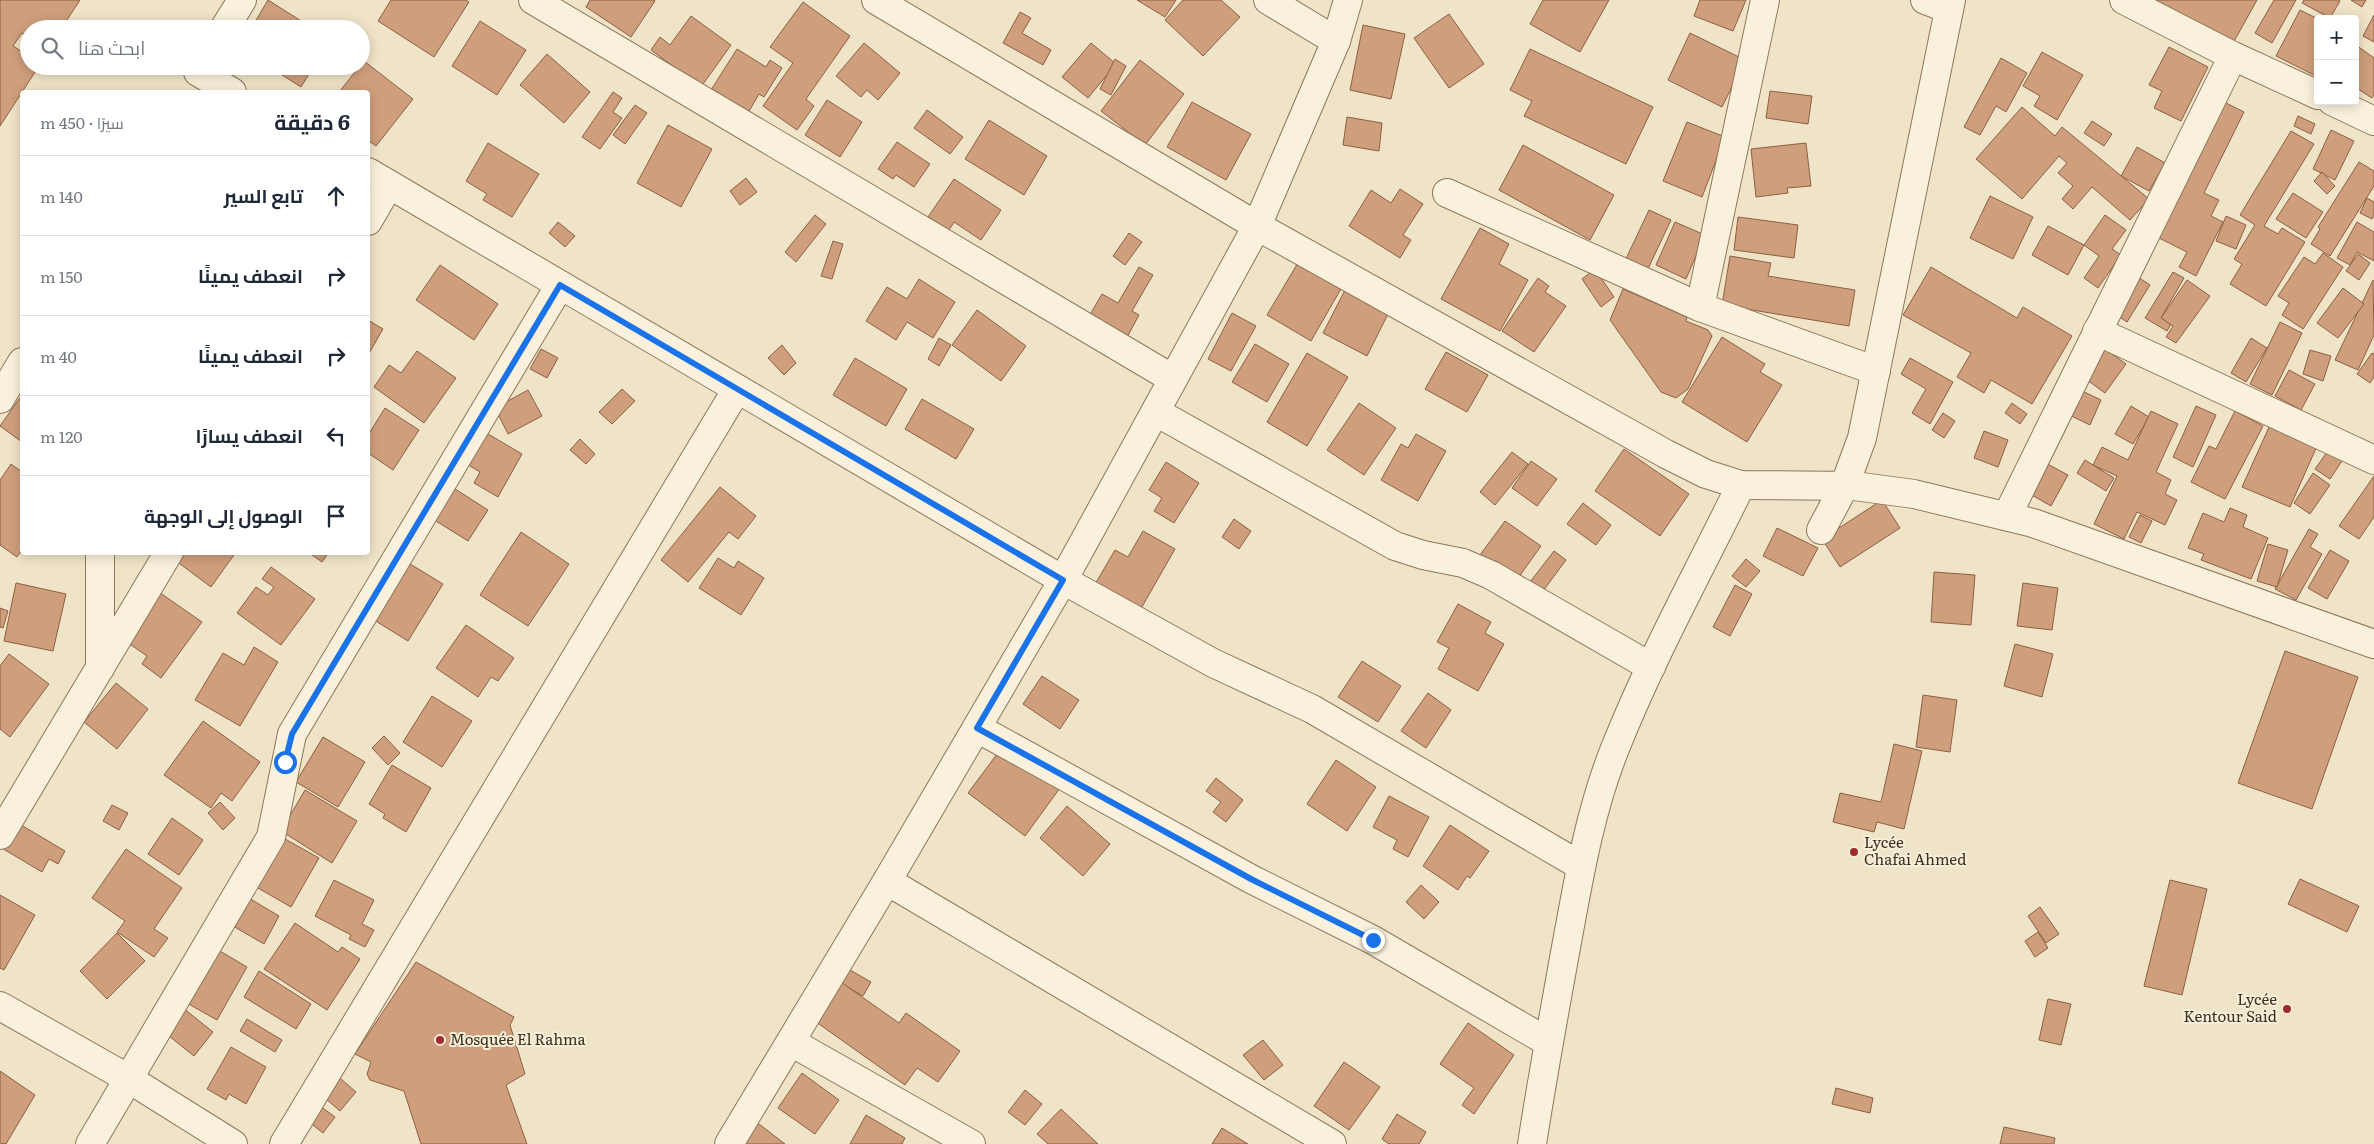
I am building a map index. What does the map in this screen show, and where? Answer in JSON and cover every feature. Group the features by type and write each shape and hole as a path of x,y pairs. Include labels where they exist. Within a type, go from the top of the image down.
{"street":[{"path":"230,20 242,0"},
{"path":"533,0 1174,379"},
{"path":"876,0 1257,226 1666,454 1706,474 1741,485 1854,486 1914,494 2007,516 2033,523 2374,644"},
{"path":"1268,0 1336,41"},
{"path":"729,1144 887,881 1063,580 1257,226 1336,41 1348,0"},
{"path":"1700,307 1765,0"},
{"path":"2124,0 2233,56 2314,93"},
{"path":"1821,530 1844,487 1862,438 1876,371 1941,3"},
{"path":"2007,516 2233,56"},
{"path":"195,77 227,90"},
{"path":"2340,105 2374,121"},
{"path":"370,212 378,178 1063,580 1213,662 1312,709 1581,866"},
{"path":"1447,193 1700,307 1876,371"},
{"path":"90,1144 271,836 292,734 560,285"},
{"path":"2098,331 2374,460"},
{"path":"0,400 20,365"},
{"path":"284,1144 737,389"},
{"path":"1156,412 1395,546 1423,555 1464,563 1491,575 1651,668"},
{"path":"1532,1144 1548,1042 1581,866 1614,752 1651,668 1741,485"},
{"path":"100,555 100,668"},
{"path":"0,835 167,555"},
{"path":"977,728 1251,879 1373,940 1548,1042"},
{"path":"887,881 1332,1144"},
{"path":"0,1006 129,1079 233,1144"},
{"path":"791,1042 971,1144"}],"building":[{"path":"0,0 80,0 67,20 20,20 20,36 13,46 20,50 20,75 33,75 23,90 20,90 20,95 0,126"},
{"path":"268,0 300,20 256,20"},
{"path":"391,0 466,0 469,2 434,57 378,21"},
{"path":"590,0 655,1 631,37 586,7"},
{"path":"1137,0 1176,0 1165,17"},
{"path":"1183,0 1221,0 1240,17 1203,56 1165,20"},
{"path":"1543,0 1609,0 1580,52 1530,24"},
{"path":"1700,0 1746,0 1733,31 1694,16"},
{"path":"2150,0 2257,0 2232,45"},
{"path":"2274,0 2296,0 2272,43 2255,33"},
{"path":"2304,0 2340,1 2332,15 2324,15 2302,3"},
{"path":"2351,0 2366,0 2362,7"},
{"path":"803,2 850,36 806,99 814,106 797,130 763,106 793,63 770,47"},
{"path":"2300,10 2314,17 2314,75 2276,56"},
{"path":"1020,12 1031,18 1022,33 1051,50 1043,65 1003,43"},
{"path":"1449,14 1484,64 1449,88 1414,38"},
{"path":"2374,15 2374,42 2363,36"},
{"path":"691,16 731,45 701,87 651,50 660,37 670,45"},
{"path":"480,21 526,50 497,95 452,66"},
{"path":"1363,25 1405,34 1391,99 1350,90"},
{"path":"1690,33 1745,60 1722,107 1668,80"},
{"path":"864,43 900,73 878,100 867,90 861,97 836,76"},
{"path":"1091,43 1116,64 1088,98 1062,77"},
{"path":"2169,47 2208,67 2181,121 2154,108 2162,91 2149,85"},
{"path":"2359,47 2374,58 2374,95 2372,98 2359,90"},
{"path":"737,49 766,67 770,60 782,68 764,97 759,94 748,113 711,90"},
{"path":"1530,49 1653,107 1626,164 1524,116 1532,101 1510,90"},
{"path":"2042,52 2083,75 2057,120 2034,106 2040,96 2023,86"},
{"path":"547,54 590,92 564,123 520,85"},
{"path":"2001,58 2027,73 2006,112 1996,106 1980,135 1964,127"},
{"path":"1115,59 1126,66 1111,95 1100,89"},
{"path":"1140,60 1184,94 1145,145 1101,111"},
{"path":"370,66 413,99 376,146 370,142 370,90 341,90 353,75 370,75"},
{"path":"282,75 308,75 301,87"},
{"path":"1770,91 1812,96 1808,124 1766,118"},
{"path":"613,92 622,98 613,112 622,118 600,149 582,137"},
{"path":"827,100 862,122 840,157 805,135"},
{"path":"1192,102 1251,134 1226,180 1167,147"},
{"path":"2224,102 2244,112 2204,193 2219,200 2211,216 2223,222 2196,276 2179,267 2187,252 2157,237"},
{"path":"635,105 647,113 625,144 613,135"},
{"path":"2022,107 2055,136 2062,127 2149,199 2130,220 2092,187 2073,209 2062,199 2073,186 2058,173 2067,163 2059,156 2022,199 1976,159"},
{"path":"927,110 963,137 950,154 914,128"},
{"path":"2298,116 2315,124 2311,134 2294,126"},
{"path":"1347,117 1382,123 1379,151 1343,145"},
{"path":"989,120 1047,156 1024,195 965,159"},
{"path":"2092,121 2112,134 2104,146 2084,133"},
{"path":"1687,122 1725,137 1702,197 1663,181"},
{"path":"668,125 712,149 681,207 637,183"},
{"path":"2331,130 2354,141 2335,180 2313,169"},
{"path":"2291,131 2314,144 2264,226 2278,234 2282,228 2305,242 2266,306 2230,284 2242,264 2234,259 2255,225 2240,215"},
{"path":"897,142 930,164 914,187 896,175 893,179 878,169"},
{"path":"488,143 539,174 512,217 483,200 487,194 466,181"},
{"path":"1806,143 1811,186 1787,188 1788,193 1756,197 1751,149"},
{"path":"1523,145 1614,195 1590,240 1499,190"},
{"path":"2137,147 2165,163 2149,191 2121,176"},
{"path":"2359,162 2374,171 2374,186 2330,256 2311,244 2320,229 2318,227"},
{"path":"2322,172 2335,186 2327,194 2314,181"},
{"path":"746,178 757,192 740,205 730,191"},
{"path":"954,179 1001,210 981,240 954,222 949,230 928,217"},
{"path":"1400,189 1423,204 1403,235 1411,240 1400,258 1349,226 1371,190 1391,203"},
{"path":"2293,193 2323,212 2306,238 2276,219"},
{"path":"1990,196 2033,217 2013,259 1970,238"},
{"path":"2367,198 2374,202 2374,215 2372,219 2360,213"},
{"path":"1649,210 1671,220 1646,273 1624,263"},
{"path":"815,215 826,224 796,262 785,252"},
{"path":"2105,215 2126,230 2112,249 2121,255 2098,288 2084,278 2099,256 2084,245"},
{"path":"2226,216 2246,225 2236,249 2216,241"},
{"path":"1738,217 1798,225 1794,258 1734,250"},
{"path":"558,222 575,236 565,247 549,233"},
{"path":"1675,222 1705,235 1686,279 1656,265"},
{"path":"2357,222 2374,232 2374,261 2357,252 2350,265 2337,258"},
{"path":"2048,226 2084,245 2068,275 2032,255"},
{"path":"1480,228 1509,244 1499,264 1528,280 1500,331 1441,299"},
{"path":"1129,233 1142,242 1125,265 1113,256"},
{"path":"833,241 843,244 832,279 821,276"},
{"path":"2323,253 2343,267 2303,329 2282,315 2289,303 2278,296 2304,257 2315,264"},
{"path":"2358,254 2370,263 2359,280 2346,271"},
{"path":"1730,256 1771,263 1768,276 1855,290 1849,326 1722,305"},
{"path":"1299,261 1342,287 1311,341 1267,315"},
{"path":"440,265 498,304 474,340 416,300"},
{"path":"1139,267 1153,275 1132,311 1139,315 1125,341 1087,320 1102,294 1118,303"},
{"path":"1931,267 2017,318 2023,307 2072,336 2032,404 1991,380 1984,393 1957,377 1971,353 1903,315"},
{"path":"1595,269 1614,297 1601,307 1582,279"},
{"path":"2126,269 2150,285 2127,322 2103,306"},
{"path":"2173,272 2184,278 2161,318 2171,324 2167,331 2145,318"},
{"path":"1538,278 1549,286 1545,292 1566,306 1534,352 1502,331"},
{"path":"919,279 955,302 933,338 907,322 896,340 866,321 887,287 907,299"},
{"path":"2187,280 2210,296 2176,343 2166,337 2173,326 2161,318"},
{"path":"2373,280 2374,335 2358,370 2335,360"},
{"path":"2343,288 2364,304 2338,338 2317,323"},
{"path":"1623,289 1687,317 1686,321 1708,330 1712,336 1688,389 1676,398 1661,392 1610,320"},
{"path":"1345,290 1389,312 1367,356 1323,333"},
{"path":"977,310 1026,346 1001,381 952,345"},
{"path":"1232,313 1256,326 1231,371 1208,359"},
{"path":"370,321 383,329 370,352"},
{"path":"2280,322 2302,333 2272,395 2250,384"},
{"path":"1722,337 1765,364 1760,372 1782,385 1747,442 1682,402"},
{"path":"939,338 951,345 939,366 928,359"},
{"path":"2251,338 2267,348 2246,382 2231,373"},
{"path":"1255,344 1289,364 1267,402 1232,382"},
{"path":"782,345 796,363 784,375 768,358"},
{"path":"2104,348 2126,364 2105,393 2083,377"},
{"path":"541,349 558,358 547,378 530,369"},
{"path":"2310,350 2331,356 2323,381 2303,374"},
{"path":"417,351 456,378 424,423 374,387 389,365 401,373"},
{"path":"1446,352 1488,375 1467,412 1425,389"},
{"path":"1307,353 1348,377 1307,446 1267,422"},
{"path":"2372,353 2374,354 2374,377 2370,383 2357,374"},
{"path":"855,358 907,389 886,426 833,395"},
{"path":"1910,358 1953,382 1930,424 1912,413 1926,389 1901,374"},
{"path":"2289,370 2315,384 2301,410 2275,396"},
{"path":"2076,388 2101,400 2090,425 2065,413"},
{"path":"622,389 635,401 612,424 599,412"},
{"path":"528,390 542,416 508,434 495,408"},
{"path":"20,398 20,441 0,426"},
{"path":"922,399 974,429 956,459 905,429"},
{"path":"1359,403 1396,428 1364,475 1327,450"},
{"path":"2012,403 2027,414 2020,424 2005,413"},
{"path":"2131,406 2149,417 2133,444 2115,434"},
{"path":"2196,406 2216,415 2193,467 2173,457"},
{"path":"385,408 419,430 393,470 370,454 370,432"},
{"path":"2151,411 2178,424 2156,472 2171,480 2165,494 2177,500 2165,525 2137,512 2124,539 2094,524 2117,476 2093,465 2102,447 2128,460"},
{"path":"2235,411 2263,426 2225,499 2191,482 2209,446 2216,449"},
{"path":"1943,413 1955,421 1944,438 1932,430"},
{"path":"2270,425 2317,446 2290,507 2242,487"},
{"path":"478,428 522,454 498,497 474,483 480,472 460,460"},
{"path":"1984,431 2008,440 1998,467 1974,458"},
{"path":"1416,434 1446,451 1418,501 1381,480 1401,444 1408,448"},
{"path":"580,439 595,454 586,464 570,450"},
{"path":"2330,448 2344,458 2330,479 2315,469"},
{"path":"1624,449 1689,494 1660,536 1595,491"},
{"path":"1512,452 1528,464 1495,505 1480,492"},
{"path":"2040,460 2068,475 2051,506 2023,490"},
{"path":"2085,460 2114,478 2106,491 2077,473"},
{"path":"1531,461 1557,479 1537,506 1512,488"},
{"path":"1166,462 1199,483 1174,523 1154,511 1162,498 1149,490"},
{"path":"11,464 20,471 20,553 17,557 0,545 0,480"},
{"path":"2313,473 2330,485 2310,514 2294,503"},
{"path":"2374,476 2374,517 2359,539 2339,526"},
{"path":"441,480 488,510 468,541 420,511"},
{"path":"720,487 756,516 738,539 729,532 688,582 661,560"},
{"path":"1882,500 1900,528 1840,567 1822,539"},
{"path":"1583,503 1611,525 1596,545 1567,524"},
{"path":"2230,508 2247,515 2243,527 2268,538 2251,579 2201,560 2204,554 2188,548 2203,513 2224,522"},
{"path":"2140,515 2152,521 2141,543 2129,537"},
{"path":"1234,519 1251,531 1239,549 1222,537"},
{"path":"1505,521 1541,546 1516,581 1480,555"},
{"path":"1777,528 1818,548 1803,576 1763,556"},
{"path":"2309,529 2318,534 2310,547 2322,554 2296,600 2275,589"},
{"path":"1143,531 1175,549 1139,612 1094,586 1115,550 1128,557"},
{"path":"521,532 569,564 528,626 480,595"},
{"path":"2268,544 2288,550 2277,587 2257,581"},
{"path":"2330,550 2349,561 2327,599 2308,588"},
{"path":"1554,551 1566,560 1543,591 1530,582"},
{"path":"168,555 234,555 211,587"},
{"path":"312,555 327,555 322,562"},
{"path":"718,558 734,568 738,561 764,578 741,615 699,588"},
{"path":"402,559 443,584 408,641 366,615"},
{"path":"1746,559 1760,571 1746,587 1732,576"},
{"path":"271,567 315,599 281,645 237,613 256,587 268,595 274,587 262,579"},
{"path":"1934,572 1975,575 1971,625 1931,622"},
{"path":"16,583 66,594 53,651 4,641"},
{"path":"2023,583 2058,588 2052,630 2017,626"},
{"path":"1735,585 1752,594 1730,636 1713,627"},
{"path":"156,590 202,622 161,678 142,664 147,656 121,638"},
{"path":"1458,604 1491,622 1485,633 1504,644 1478,691 1438,669 1449,648 1437,642"},
{"path":"0,608 8,611 3,628 0,627"},
{"path":"466,625 514,658 498,681 491,677 478,697 436,668"},
{"path":"2015,644 2053,654 2042,697 2004,686"},
{"path":"254,647 278,662 240,726 195,700 223,653 244,665"},
{"path":"2285,651 2358,677 2312,809 2238,783"},
{"path":"9,654 49,684 10,737 0,729 0,666"},
{"path":"1362,661 1401,686 1378,722 1338,697"},
{"path":"1042,676 1079,700 1060,729 1023,704"},
{"path":"116,683 148,709 117,749 84,722"},
{"path":"1428,693 1451,710 1426,748 1401,731"},
{"path":"1923,695 1957,700 1950,752 1916,747"},
{"path":"432,696 472,721 442,767 403,742"},
{"path":"203,721 260,762 232,801 221,793 211,808 164,775"},
{"path":"384,736 400,753 388,765 372,748"},
{"path":"323,737 365,762 338,807 296,782"},
{"path":"1894,744 1922,751 1904,829 1877,822 1874,832 1833,822 1840,793 1881,802"},
{"path":"1003,746 1060,788 1025,836 968,793"},
{"path":"1336,760 1376,787 1347,831 1307,804"},
{"path":"392,765 431,788 406,832 383,818 385,814 369,804"},
{"path":"1216,778 1243,800 1226,822 1213,812 1221,802 1206,791"},
{"path":"305,790 357,821 332,863 281,831"},
{"path":"1389,796 1429,817 1408,857 1393,849 1397,840 1373,827"},
{"path":"220,802 235,818 223,830 208,813"},
{"path":"112,805 128,813 119,830 103,821"},
{"path":"1067,806 1110,844 1083,876 1040,838"},
{"path":"172,818 203,840 179,875 148,854"},
{"path":"11,819 65,851 58,864 49,859 42,872 0,847"},
{"path":"1450,825 1489,851 1470,878 1467,876 1458,890 1423,866"},
{"path":"278,835 319,858 291,907 251,884"},
{"path":"126,849 182,888 154,929 168,938 154,957 117,932 125,921 92,898"},
{"path":"2300,879 2359,906 2347,932 2288,904"},
{"path":"334,880 374,900 362,924 374,930 365,947 349,939 351,935 315,916"},
{"path":"2170,880 2207,889 2182,995 2144,986"},
{"path":"1421,885 1439,902 1424,919 1406,902"},
{"path":"242,894 279,916 264,944 226,922"},
{"path":"0,895 35,915 4,970 0,968"},
{"path":"2040,907 2059,934 2046,943 2028,916"},
{"path":"295,923 338,952 342,947 360,959 327,1010 264,969"},
{"path":"2038,932 2048,948 2035,957 2025,941"},
{"path":"117,933 145,961 107,999 80,971"},
{"path":"208,944 247,967 217,1020 178,998"},
{"name":"Mosquée El Rahma","path":"416,962 514,1017 510,1025 525,1074 506,1085 527,1144 421,1144 404,1091 370,1080 367,1074 371,1062 355,1054"},
{"path":"843,966 871,982 863,996 835,980"},
{"path":"259,971 311,1004 296,1029 244,997"},
{"path":"838,980 899,1023 906,1013 960,1051 938,1082 917,1068 905,1085 802,1012"},
{"path":"2048,999 2071,1004 2061,1045 2039,1040"},
{"path":"183,1008 213,1032 194,1056 164,1032"},
{"path":"247,1019 282,1040 275,1052 240,1031"},
{"path":"1468,1023 1514,1055 1474,1114 1462,1105 1474,1088 1440,1064"},
{"path":"1263,1040 1283,1065 1264,1080 1243,1055"},
{"path":"231,1047 266,1067 246,1104 229,1094 226,1100 207,1089"},
{"path":"1344,1062 1380,1087 1349,1130 1314,1106"},
{"path":"0,1071 35,1095 6,1144 0,1143"},
{"path":"334,1073 356,1092 340,1111 318,1092"},
{"path":"802,1073 839,1100 815,1134 778,1108"},
{"path":"1836,1088 1873,1098 1870,1113 1832,1104"},
{"path":"1025,1090 1042,1104 1025,1125 1008,1112"},
{"path":"320,1106 335,1117 323,1133 308,1121"},
{"path":"1061,1109 1098,1144 1048,1144 1037,1134"},
{"path":"1397,1114 1426,1132 1419,1144 1389,1144 1382,1139"},
{"path":"866,1115 905,1138 902,1144 850,1144"},
{"path":"755,1121 785,1144 737,1144"},
{"path":"2004,1127 2055,1138 2054,1144 2000,1144"},
{"path":"1222,1128 1248,1144 1212,1144"}],"place":[{"name":"Lycée Chafai Ahmed","path":"1854,852"},
{"name":"Lycée Kentour Said","path":"2287,1009"},
{"name":"Mosquée El Rahma","path":"440,1040"}],"route":[{"path":"285,762 292,734 560,285 1063,580 977,728 1251,879 1373,940"}]}
